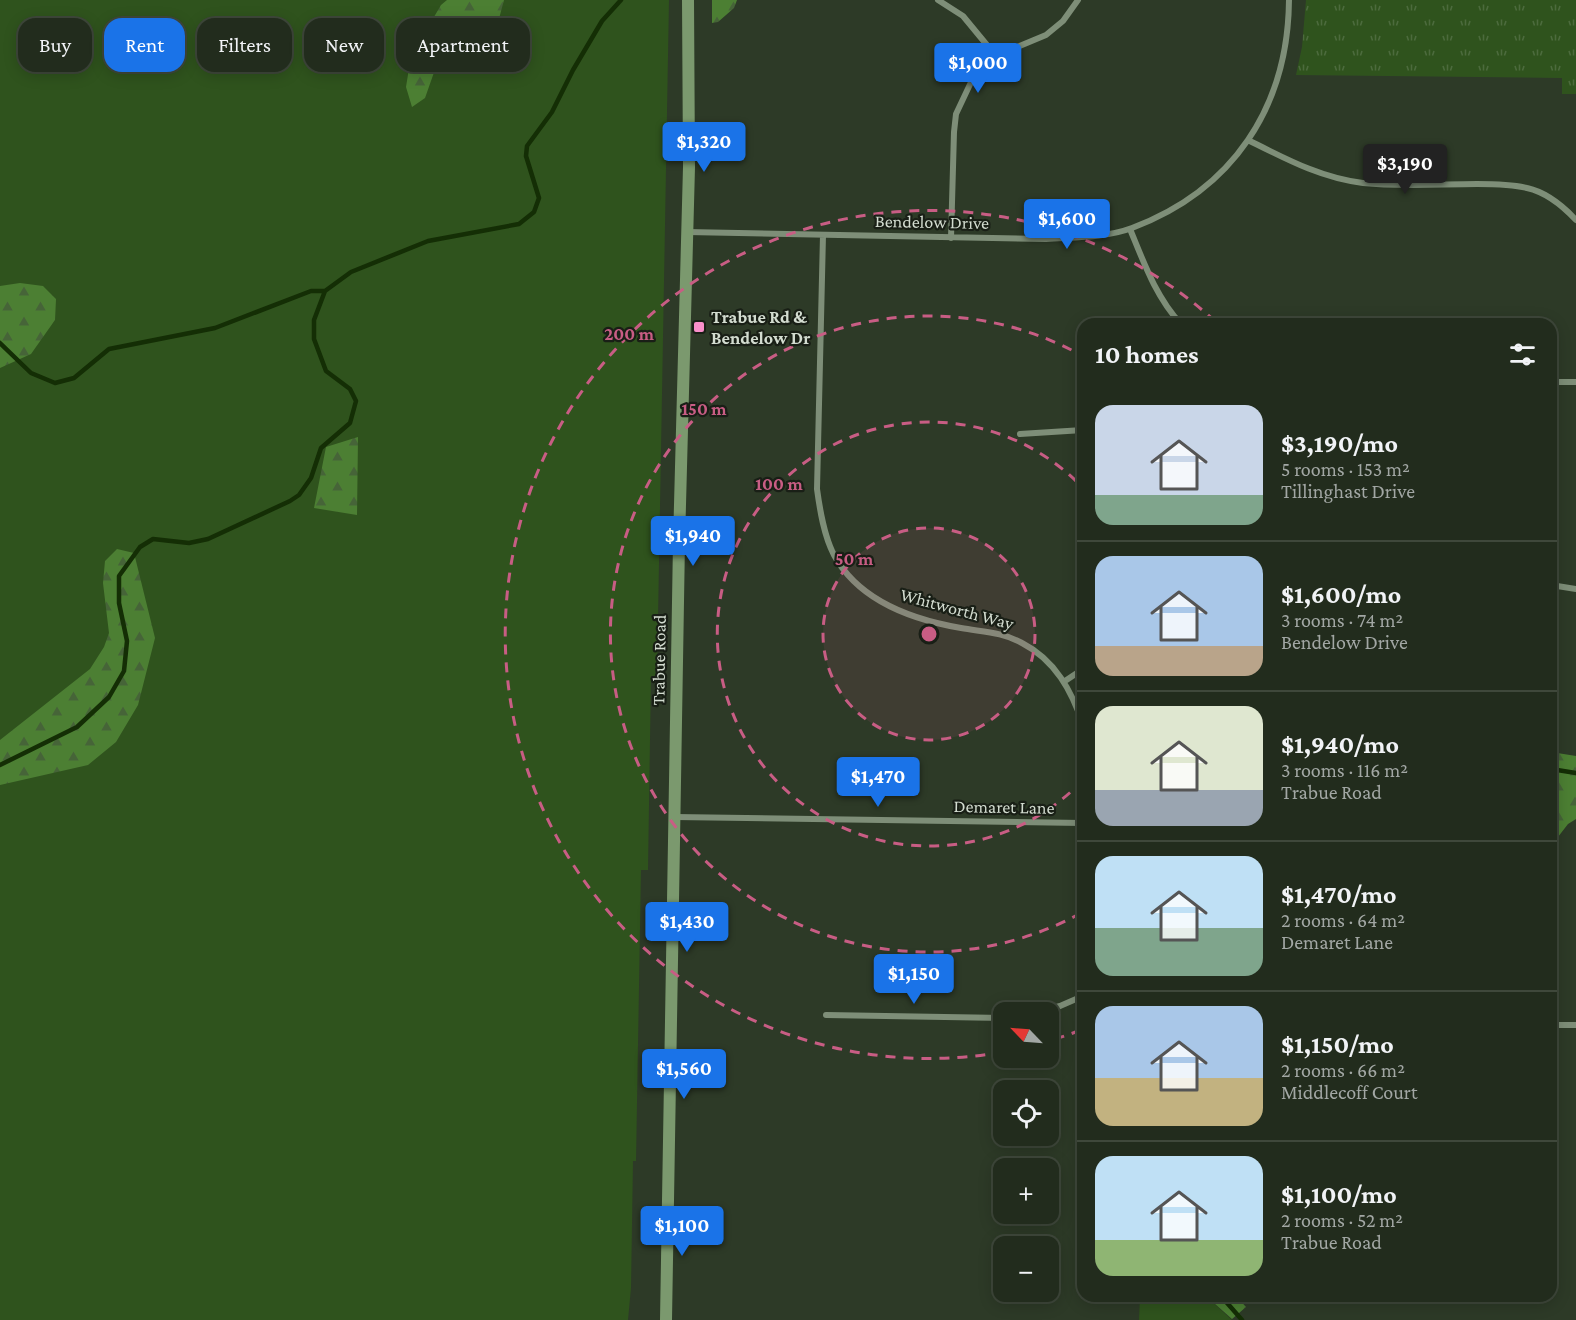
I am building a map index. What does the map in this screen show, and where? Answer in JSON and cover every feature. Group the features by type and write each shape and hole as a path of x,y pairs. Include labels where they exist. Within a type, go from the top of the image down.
{"main road":[{"name":"Trabue Road","path":"666,1320 674,818 689,167 688,0"}],"street":[{"path":"938,0 963,16 996,56"},
{"path":"951,238 956,114 973,78 996,56 1046,35 1063,21 1078,0"},
{"name":"Bendelow Drive","path":"687,232 1046,239 1089,237 1130,229 1197,194 1225,167 1248,140 1271,100 1281,70 1287,40 1289,0"},
{"path":"1248,140 1306,169 1335,178 1364,183 1496,184 1527,188 1542,193 1576,220"},
{"path":"1130,229 1157,292 1175,318"},
{"name":"Whitworth Way","path":"823,235 817,489 820,511 834,556 855,581 877,599 909,615 962,628 988,630 1015,639 1041,656 1065,681 1077,707"},
{"path":"1557,382 1576,382"},
{"path":"1020,435 1077,430"},
{"path":"1557,586 1576,590"},
{"path":"1065,681 1077,673"},
{"name":"Demaret Lane","path":"674,818 1077,823"},
{"path":"1059,1006 1077,999"},
{"path":"826,1015 993,1018"},
{"path":"1557,1025 1576,1025"}],"green space":[{"path":"0,0 669,0 657,676 651,676 648,870 641,870 636,1161 633,1161 631,1288 628,1320 0,1320"},
{"path":"447,0 504,0 499,18 433,18"},
{"path":"712,0 737,0 734,8 718,22 712,23"},
{"path":"1306,0 1576,0 1576,94 1562,94 1562,78 1296,75 1302,47"},
{"path":"408,72 434,72 425,98 412,107 406,87"},
{"path":"20,283 43,286 56,299 55,320 31,354 0,368 0,286"},
{"path":"358,437 357,515 314,508 326,447"},
{"path":"117,549 134,553 155,638 138,705 116,742 88,765 0,785 0,740 90,669 104,647 109,633 103,583 105,561"},
{"path":"1557,753 1576,756 1576,819 1568,824 1557,838"},
{"path":"1140,1302 1212,1302 1232,1320 1139,1320"},
{"path":"1213,1302 1241,1302 1246,1307 1232,1319"}],"waterway":[{"path":"0,765 77,727 109,697 124,671 127,641 119,603 119,576 140,547 153,539 189,543 208,539 290,501 299,495 311,478 321,448 350,423 356,401 350,389 326,371 314,339 314,320 325,291 351,272 428,241 519,224 534,212 539,198 526,156 527,146 552,112 573,70 602,21 621,0"},
{"path":"0,343 31,373 55,383 74,378 109,349 215,328 311,291 325,291"},
{"path":"1557,770 1576,773"},
{"path":"1226,1302 1242,1320"}],"place":[{"name":"Trabue Rd & Bendelow Dr","path":"699,327"}]}
